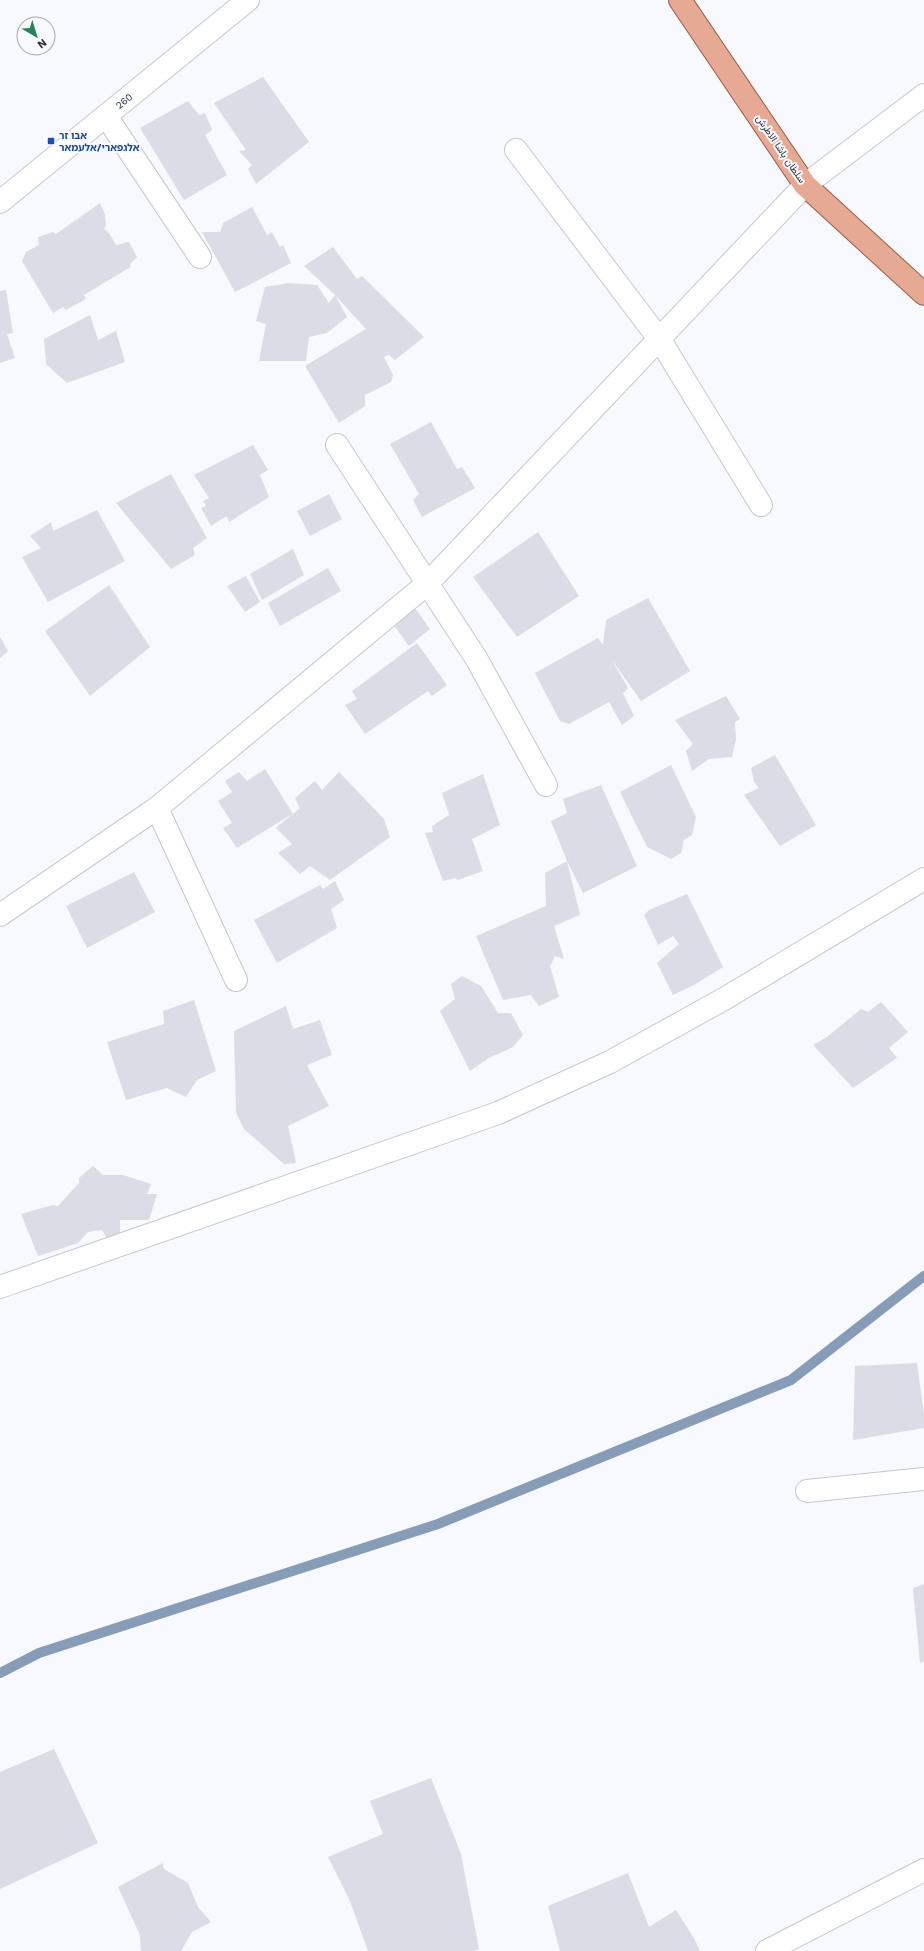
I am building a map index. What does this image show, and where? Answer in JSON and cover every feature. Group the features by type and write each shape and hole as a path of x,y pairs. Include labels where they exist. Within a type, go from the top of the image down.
{"main road":[{"name":"سلطان باشا الاطرش","path":"680,0 805,185 924,294"}],"street":[{"name":"260","path":"0,202 248,0"},
{"path":"0,915 157,808 428,583 660,340 805,185 924,95"},
{"path":"106,116 200,257"},
{"path":"516,150 660,340 761,505"},
{"path":"337,445 476,658 546,785"},
{"path":"157,808 236,980"},
{"path":"0,1288 498,1112 610,1062 724,999 924,879"},
{"path":"807,1491 924,1479"},
{"path":"767,1951 924,1870"}],"building":[{"path":"263,77 309,142 256,184 248,169 252,165 239,151 246,150 214,103"},
{"path":"188,101 199,115 205,113 212,130 205,135 227,175 184,200 140,128"},
{"path":"100,203 105,214 106,225 104,229 109,233 116,245 129,242 137,257 130,264 131,267 84,295 86,299 66,310 63,307 53,313 22,261 26,252 39,245 38,237 53,232 56,234"},
{"path":"252,207 267,235 272,232 280,247 283,245 291,263 235,292 202,232 220,232 223,223"},
{"path":"333,247 357,279 362,276 424,337 395,360 389,355 384,357 393,375 391,382 365,395 365,406 339,423 305,366 366,329 334,294 304,266"},
{"path":"288,283 317,285 329,303 335,295 347,317 327,333 309,337 306,361 259,361 266,324 256,321 265,287"},
{"path":"6,290 13,333 7,334 15,358 0,363 0,291"},
{"path":"90,315 98,340 116,331 125,362 67,383 46,364 44,339"},
{"path":"431,422 457,469 462,467 475,488 422,517 413,500 419,494 390,444"},
{"path":"253,445 268,470 260,475 269,497 229,522 227,516 211,526 201,508 206,506 203,501 209,498 194,475"},
{"path":"171,474 207,538 193,548 195,555 171,569 116,503"},
{"path":"329,494 342,519 310,536 297,511"},
{"path":"97,510 125,561 48,602 22,557 41,548 30,536 51,522 53,531"},
{"path":"538,532 579,596 517,637 473,577"},
{"path":"293,549 304,575 262,600 250,574"},
{"path":"328,568 341,591 280,626 268,603"},
{"path":"246,576 260,602 245,612 227,586"},
{"path":"109,585 150,647 90,696 45,631"},
{"path":"648,598 690,671 641,701 612,660 628,688 623,693 634,716 622,725 609,702 569,724 560,721 535,673 598,638 603,645 606,620"},
{"path":"415,608 430,629 409,646 393,624"},
{"path":"0,637 8,651 0,658"},
{"path":"417,643 447,685 432,696 428,691 365,734 345,705 357,699 352,691"},
{"path":"726,696 740,719 735,722 736,739 732,757 709,759 692,771 686,751 693,744 675,720"},
{"path":"775,755 816,825 780,846 744,795 759,788 754,782 751,768"},
{"path":"671,765 696,817 692,835 684,840 681,853 671,859 647,847 620,792"},
{"path":"265,769 293,814 300,808 295,798 315,781 322,790 339,772 384,819 390,837 330,880 310,866 300,874 278,853 292,844 276,828 292,814 237,848 223,828 232,823 218,801 232,792 225,781 239,772 247,781"},
{"path":"483,774 500,825 472,839 483,871 458,880 455,878 443,881 425,833 433,832 432,826 449,815 442,793"},
{"path":"601,785 637,866 583,893 567,861 551,821 567,813 563,799"},
{"path":"567,861 580,915 554,926 564,959 555,956 550,966 559,997 539,1006 531,995 503,1000 476,936 546,906 545,873"},
{"path":"134,872 155,912 87,948 66,906"},
{"path":"335,881 344,900 331,909 337,928 277,963 254,920 320,885 323,889"},
{"path":"687,894 723,967 694,985 673,995 657,963 679,944 673,936 658,945 644,915 649,910"},
{"path":"462,976 481,986 498,1013 511,1013 523,1035 513,1047 489,1058 470,1071 440,1011 455,999 451,984"},
{"path":"194,1000 216,1071 197,1080 186,1097 167,1088 126,1100 107,1042 164,1024 163,1011"},
{"path":"881,1002 908,1032 889,1048 897,1058 853,1088 813,1045 827,1037 861,1009 868,1012"},
{"path":"286,1006 293,1029 320,1020 332,1055 307,1065 329,1106 288,1126 296,1163 284,1164 244,1129 236,1113 234,1031"},
{"path":"93,1166 103,1175 123,1175 151,1184 147,1194 157,1194 149,1220 120,1220 120,1233 108,1240 102,1230 88,1232 78,1243 38,1256 21,1214 53,1205 58,1206 79,1183 79,1178"},
{"path":"917,1363 924,1414 924,1428 853,1440 855,1366"},
{"path":"924,1584 924,1661 920,1663 913,1588"},
{"path":"54,1749 98,1843 0,1889 0,1772"},
{"path":"431,1778 461,1854 479,1949 474,1951 368,1951 350,1901 328,1857 383,1834 370,1801"},
{"path":"163,1863 164,1869 188,1883 198,1907 211,1922 192,1932 181,1951 141,1951 140,1935 118,1887"},
{"path":"628,1873 649,1927 676,1910 695,1940 700,1951 560,1951 548,1906"}],"waterway":[{"path":"0,1673 39,1653 438,1524 791,1380 924,1276"}],"place":[{"name":"אבו זר אלגפארי/אלעמאר","path":"51,141"}]}
